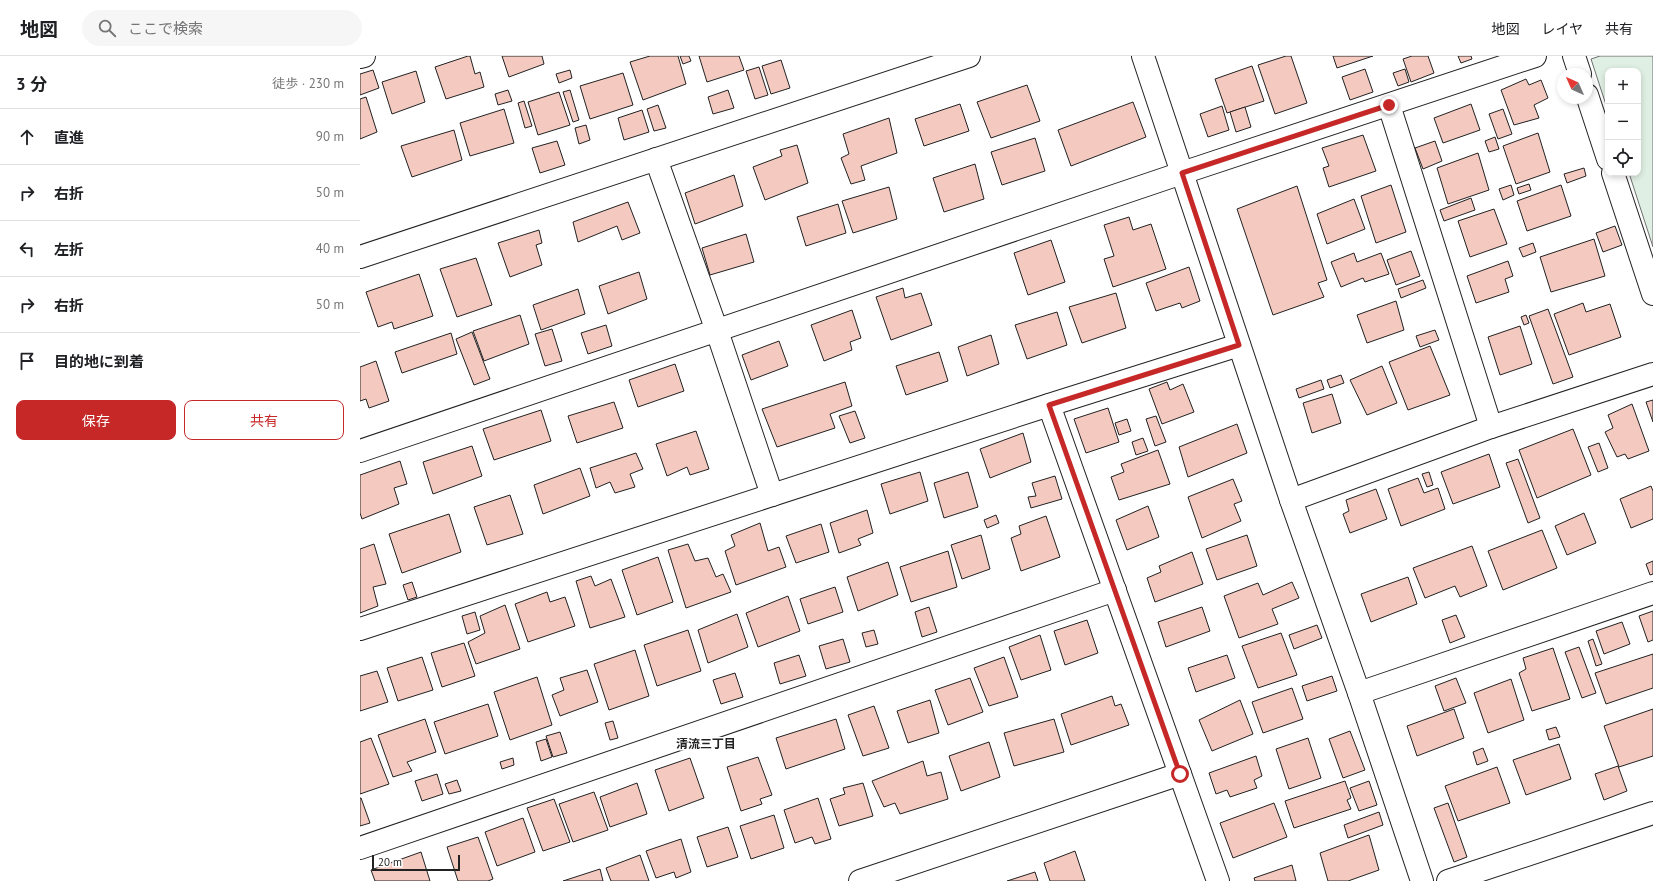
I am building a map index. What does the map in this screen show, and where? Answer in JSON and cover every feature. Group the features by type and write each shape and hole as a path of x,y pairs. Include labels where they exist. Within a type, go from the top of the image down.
{"street":[{"path":"360,57 364,56"},
{"path":"360,257 656,159 941,60 969,56"},
{"path":"1143,56 1291,500 1359,693 1422,881"},
{"path":"360,451 1182,173 1535,56"},
{"path":"1574,56 1578,68"},
{"path":"1590,104 1605,150"},
{"path":"1389,105 1491,427"},
{"path":"656,159 772,495"},
{"path":"1614,176 1653,294"},
{"path":"360,629 1049,405 1239,345"},
{"path":"1291,500 1491,427 1653,374"},
{"path":"1049,405 1218,881"},
{"path":"360,848 1115,590"},
{"path":"1359,693 1653,593"},
{"path":"860,881 1180,774"},
{"path":"1448,881 1653,813"}],"green space":[{"path":"1600,56 1653,56 1653,247 1630,176 1641,176 1641,68 1605,68 1605,102 1591,59"}],"building":[{"path":"470,56 475,74 480,72 484,87 446,99 435,67"},
{"path":"502,56 542,56 544,64 509,77"},
{"path":"650,56 678,56 686,84 643,100 630,62"},
{"path":"680,56 689,56 691,61 683,64"},
{"path":"699,56 739,56 744,70 707,82"},
{"path":"1286,56 1291,56 1307,103 1275,114 1258,65"},
{"path":"1333,56 1373,56 1337,68"},
{"path":"1412,56 1428,56 1434,73 1411,82 1403,59"},
{"path":"1458,56 1471,56 1472,59 1461,63"},
{"path":"781,60 790,88 771,94 762,66"},
{"path":"1252,66 1264,101 1227,113 1215,79"},
{"path":"759,67 768,95 755,99 746,71"},
{"path":"1365,69 1373,92 1350,100 1342,77"},
{"path":"1405,69 1409,82 1398,86 1393,73"},
{"path":"373,70 379,88 360,95 360,74"},
{"path":"570,70 572,78 559,83 556,74"},
{"path":"416,71 425,102 392,114 382,82"},
{"path":"623,73 633,105 590,119 580,86"},
{"path":"1526,79 1529,85 1541,80 1548,98 1534,105 1539,118 1514,125 1501,90"},
{"path":"1027,85 1040,121 991,138 977,102"},
{"path":"508,90 512,101 498,105 495,94"},
{"path":"570,90 579,120 573,122 563,92"},
{"path":"728,90 734,108 713,114 708,97"},
{"path":"559,92 570,125 538,135 528,102"},
{"path":"366,97 377,132 360,139 360,99"},
{"path":"524,101 532,126 525,128 518,103"},
{"path":"1133,102 1146,137 1071,166 1058,130"},
{"path":"960,104 969,131 924,146 915,119"},
{"path":"1471,104 1480,130 1443,143 1434,118"},
{"path":"658,105 666,128 654,131 647,109"},
{"path":"1222,106 1229,130 1208,137 1200,114"},
{"path":"1245,107 1251,127 1236,132 1230,112"},
{"path":"504,109 514,143 470,156 460,123"},
{"path":"1503,109 1512,134 1498,139 1489,114"},
{"path":"642,110 649,132 624,140 618,118"},
{"path":"889,118 897,153 861,166 865,180 851,184 841,158 849,154 843,134"},
{"path":"586,125 590,140 579,144 575,128"},
{"path":"454,130 462,160 412,177 401,146"},
{"path":"1538,133 1550,172 1516,184 1503,146"},
{"path":"1363,135 1376,171 1329,187 1323,168 1329,166 1322,148"},
{"path":"1495,137 1499,149 1489,152 1485,141"},
{"path":"1035,138 1045,171 1002,185 991,152"},
{"path":"557,141 565,165 540,173 532,148"},
{"path":"1435,141 1442,161 1423,169 1415,148"},
{"path":"797,145 808,183 765,200 753,167 782,156 780,150"},
{"path":"1478,153 1489,190 1448,204 1437,168"},
{"path":"975,164 984,199 944,212 933,178"},
{"path":"1584,168 1586,176 1567,183 1564,174"},
{"path":"734,175 743,206 695,224 685,193"},
{"path":"1529,184 1531,190 1519,194 1517,188"},
{"path":"1391,185 1406,232 1376,243 1361,196"},
{"path":"1511,185 1514,195 1503,200 1499,189"},
{"path":"1561,185 1571,216 1527,231 1517,201"},
{"path":"1297,186 1327,280 1318,283 1324,297 1273,315 1237,209"},
{"path":"889,187 897,219 853,233 842,201"},
{"path":"1471,198 1475,210 1444,221 1440,210"},
{"path":"1354,199 1365,229 1327,244 1317,214"},
{"path":"628,202 640,233 622,240 617,226 578,242 573,222"},
{"path":"838,204 846,233 806,246 797,217"},
{"path":"1494,209 1507,244 1470,257 1458,221"},
{"path":"1129,217 1133,230 1151,224 1166,269 1113,287 1104,259 1114,256 1104,225"},
{"path":"1615,226 1622,245 1603,252 1596,233"},
{"path":"539,230 542,243 536,245 542,265 510,277 498,243"},
{"path":"746,234 754,262 710,275 702,248"},
{"path":"1594,239 1605,276 1551,292 1540,257"},
{"path":"1051,240 1065,282 1028,295 1014,253"},
{"path":"1533,243 1536,252 1523,257 1519,248"},
{"path":"1411,251 1420,276 1396,285 1387,260"},
{"path":"1354,253 1357,262 1381,253 1389,274 1365,282 1363,278 1341,287 1331,262"},
{"path":"476,258 492,305 457,317 440,269"},
{"path":"1508,261 1513,276 1505,279 1509,292 1476,303 1467,276"},
{"path":"1189,267 1200,301 1182,308 1180,303 1156,311 1146,283"},
{"path":"639,272 647,299 608,314 599,286"},
{"path":"419,274 433,316 394,329 392,322 378,327 366,292"},
{"path":"1423,280 1426,288 1401,298 1398,289"},
{"path":"903,288 905,298 921,293 932,325 891,340 876,297"},
{"path":"578,289 585,314 541,330 533,305"},
{"path":"1116,293 1126,328 1082,343 1069,307"},
{"path":"1396,301 1404,330 1367,343 1357,315"},
{"path":"1583,303 1586,312 1610,304 1621,337 1569,355 1554,314"},
{"path":"1548,309 1573,377 1553,384 1529,316"},
{"path":"852,310 861,338 850,342 852,350 824,361 811,325"},
{"path":"1057,312 1067,345 1027,359 1015,325"},
{"path":"520,315 529,344 484,361 473,331"},
{"path":"1526,315 1529,323 1524,325 1521,317"},
{"path":"606,325 612,346 588,354 581,333"},
{"path":"1520,326 1532,364 1500,375 1488,337"},
{"path":"552,329 562,361 545,366 535,334"},
{"path":"1435,330 1439,340 1420,347 1416,336"},
{"path":"472,332 490,379 474,385 456,339"},
{"path":"451,333 457,354 402,373 395,352"},
{"path":"991,335 999,364 967,376 958,347"},
{"path":"779,341 788,366 751,380 742,355"},
{"path":"1430,346 1450,395 1408,410 1389,362"},
{"path":"939,352 948,381 906,395 896,366"},
{"path":"376,361 389,401 369,408 366,399 360,401 360,367"},
{"path":"675,364 684,391 638,407 629,380"},
{"path":"1382,366 1397,403 1367,415 1350,380"},
{"path":"1341,375 1344,383 1330,388 1327,380"},
{"path":"1321,380 1324,389 1299,398 1296,389"},
{"path":"845,382 852,406 830,414 835,428 777,447 762,409"},
{"path":"1167,382 1170,390 1183,384 1194,412 1162,424 1149,389"},
{"path":"1332,394 1341,423 1312,433 1303,403"},
{"path":"1653,400 1653,422 1646,402"},
{"path":"614,402 623,428 577,443 568,416"},
{"path":"1632,404 1649,451 1628,459 1625,454 1617,457 1605,432 1613,428 1608,415"},
{"path":"1108,408 1119,442 1086,453 1074,419"},
{"path":"541,410 551,441 494,460 483,429"},
{"path":"855,411 865,438 850,443 839,416"},
{"path":"1156,416 1166,442 1155,446 1146,419"},
{"path":"1127,419 1131,431 1119,435 1115,423"},
{"path":"1237,424 1247,453 1188,477 1179,447"},
{"path":"1573,429 1591,475 1537,498 1519,450"},
{"path":"696,431 709,469 690,475 687,467 667,476 656,444"},
{"path":"1023,433 1031,462 990,478 980,449"},
{"path":"1143,438 1148,451 1136,455 1132,442"},
{"path":"1599,443 1608,468 1598,472 1588,447"},
{"path":"472,446 482,476 433,494 423,462"},
{"path":"1158,450 1170,484 1119,500 1111,477 1124,472 1121,464"},
{"path":"636,453 643,469 630,474 635,487 615,493 610,482 596,488 590,468"},
{"path":"1489,454 1500,487 1453,504 1441,472"},
{"path":"1518,459 1540,518 1528,523 1506,463"},
{"path":"400,461 407,484 394,488 399,504 362,519 360,513 360,475"},
{"path":"580,468 590,496 543,514 534,485"},
{"path":"920,472 928,501 890,514 881,484"},
{"path":"968,472 978,507 944,518 934,483"},
{"path":"1429,472 1433,485 1427,487 1422,474"},
{"path":"1055,476 1062,499 1031,508 1028,497 1036,496 1032,483"},
{"path":"1418,478 1424,493 1438,488 1445,509 1401,526 1388,489"},
{"path":"1233,479 1242,501 1234,504 1241,521 1202,538 1188,497"},
{"path":"1651,486 1653,491 1653,519 1631,528 1620,499"},
{"path":"1376,489 1387,519 1350,533 1343,514 1349,511 1346,500"},
{"path":"510,495 523,534 487,545 474,507"},
{"path":"1148,506 1159,537 1127,550 1116,520"},
{"path":"867,510 873,533 858,539 861,545 839,553 830,523"},
{"path":"1584,513 1596,543 1567,555 1555,526"},
{"path":"449,514 461,552 402,573 389,534"},
{"path":"996,515 999,523 987,528 984,520"},
{"path":"1046,516 1060,557 1021,571 1011,538 1021,534 1019,526"},
{"path":"760,523 768,551 779,547 786,567 736,585 725,551 735,546 731,535"},
{"path":"821,524 829,552 796,563 786,536"},
{"path":"1542,530 1557,568 1503,590 1488,551"},
{"path":"981,535 990,569 962,579 951,545"},
{"path":"1247,535 1257,566 1217,580 1206,549"},
{"path":"374,544 386,584 373,587 378,606 360,613 360,549"},
{"path":"688,544 695,561 708,558 716,577 723,574 731,592 686,608 668,550"},
{"path":"1472,546 1487,586 1460,597 1455,586 1425,598 1413,568"},
{"path":"948,551 957,587 911,602 900,567"},
{"path":"1192,552 1203,584 1155,602 1147,578 1161,572 1159,566"},
{"path":"658,557 673,602 637,615 622,570"},
{"path":"1653,561 1653,574 1650,575 1646,564"},
{"path":"888,562 898,595 858,611 847,577"},
{"path":"591,576 595,586 611,579 625,617 590,628 576,581"},
{"path":"1408,577 1417,604 1371,622 1361,594"},
{"path":"412,582 417,597 408,600 403,585"},
{"path":"1292,582 1299,598 1272,609 1278,624 1239,638 1224,596 1258,583 1263,595"},
{"path":"835,587 843,612 808,624 800,599"},
{"path":"547,592 550,602 565,597 575,626 528,642 515,604"},
{"path":"788,596 800,631 758,647 746,613"},
{"path":"505,605 520,649 476,664 468,642 485,633 480,616"},
{"path":"929,607 937,632 922,637 915,612"},
{"path":"1202,607 1210,631 1166,647 1158,622"},
{"path":"1653,611 1653,640 1648,642 1639,616"},
{"path":"475,612 480,630 467,634 462,616"},
{"path":"737,614 748,647 708,663 698,630"},
{"path":"1456,615 1465,637 1450,643 1442,620"},
{"path":"1087,620 1098,653 1065,665 1054,631"},
{"path":"1622,622 1630,644 1604,654 1596,631"},
{"path":"1317,625 1322,638 1294,649 1289,635"},
{"path":"688,630 701,671 657,686 644,645"},
{"path":"874,630 878,644 866,647 862,633"},
{"path":"1281,633 1297,675 1258,688 1242,646"},
{"path":"1040,635 1051,670 1021,680 1009,647"},
{"path":"843,639 850,662 826,669 819,646"},
{"path":"1593,639 1602,664 1596,666 1588,641"},
{"path":"464,643 475,676 442,687 431,653"},
{"path":"1579,647 1596,693 1582,698 1565,652"},
{"path":"1553,648 1570,699 1532,711 1519,673 1526,669 1523,658"},
{"path":"635,650 649,696 609,710 594,664"},
{"path":"1653,654 1653,688 1606,704 1595,673"},
{"path":"799,655 806,676 780,684 774,663"},
{"path":"1227,655 1235,678 1196,692 1188,668"},
{"path":"422,657 433,690 398,701 387,668"},
{"path":"1004,657 1018,697 989,706 974,668"},
{"path":"587,670 598,702 560,716 552,695 564,690 560,678"},
{"path":"377,671 388,702 360,711 360,676"},
{"path":"735,673 743,697 721,704 713,680"},
{"path":"1332,676 1337,691 1307,701 1302,686"},
{"path":"537,677 552,725 510,740 494,692"},
{"path":"970,678 983,712 948,725 935,690"},
{"path":"1456,678 1466,703 1444,711 1435,686"},
{"path":"1511,679 1524,720 1488,733 1474,693"},
{"path":"1292,688 1303,719 1263,733 1252,702"},
{"path":"1112,696 1115,706 1121,704 1129,725 1071,745 1061,714"},
{"path":"930,700 939,733 908,743 897,711"},
{"path":"1240,700 1253,734 1212,751 1199,720"},
{"path":"488,704 498,736 445,754 434,722"},
{"path":"874,706 889,748 863,756 848,715"},
{"path":"1454,709 1464,738 1417,756 1407,726"},
{"path":"1653,709 1653,756 1619,767 1604,726"},
{"path":"425,719 436,752 407,762 412,771 393,777 378,735"},
{"path":"836,719 845,749 786,769 776,738"},
{"path":"1054,719 1064,752 1014,766 1004,733"},
{"path":"613,721 618,738 610,740 605,723"},
{"path":"1556,727 1560,737 1549,740 1546,730"},
{"path":"1350,731 1365,770 1343,778 1329,739"},
{"path":"560,732 567,753 553,757 546,736"},
{"path":"371,738 389,784 360,794 360,742"},
{"path":"1308,738 1321,778 1289,789 1276,749"},
{"path":"546,739 552,757 541,761 536,742"},
{"path":"989,742 1000,777 961,791 949,756"},
{"path":"1559,744 1571,779 1526,795 1513,760"},
{"path":"1483,748 1488,761 1477,765 1473,752"},
{"path":"1256,756 1262,776 1254,780 1257,788 1230,797 1227,790 1216,794 1209,773"},
{"path":"758,757 772,795 760,799 762,804 741,811 727,767"},
{"path":"513,758 514,765 502,769 500,762"},
{"path":"690,758 704,798 669,811 655,770"},
{"path":"923,761 927,776 941,772 948,799 900,814 895,803 884,807 872,781"},
{"path":"1618,766 1627,791 1604,800 1595,774"},
{"path":"1497,767 1510,803 1458,821 1445,786"},
{"path":"437,774 443,794 422,801 415,781"},
{"path":"457,780 461,791 449,794 445,784"},
{"path":"1345,781 1351,798 1347,800 1351,809 1294,828 1285,801"},
{"path":"1369,781 1377,805 1359,811 1350,788"},
{"path":"637,783 647,814 610,827 600,797"},
{"path":"863,783 873,816 839,826 830,799 845,794 843,788"},
{"path":"594,792 608,830 573,842 559,804"},
{"path":"360,798 370,823 360,826"},
{"path":"818,798 831,839 815,844 812,837 795,843 784,810"},
{"path":"554,799 570,842 543,851 527,808"},
{"path":"1274,803 1287,837 1233,858 1220,823"},
{"path":"1448,803 1467,857 1454,862 1434,808"},
{"path":"1379,812 1383,825 1348,838 1344,825"},
{"path":"774,815 784,848 751,859 740,826"},
{"path":"523,818 535,852 497,866 485,832"},
{"path":"728,827 738,857 707,867 697,837"},
{"path":"1369,835 1379,870 1348,881 1328,881 1320,853"},
{"path":"478,837 493,879 488,881 458,881 447,847"},
{"path":"681,839 691,872 676,878 674,872 656,878 646,851"},
{"path":"1075,851 1085,881 1050,881 1044,863"},
{"path":"421,852 430,881 375,881 371,870"},
{"path":"640,855 649,881 611,881 606,868"},
{"path":"1292,865 1296,881 1255,881 1254,878"},
{"path":"600,869 603,881 563,881"},
{"path":"1035,872 1038,881 1007,881"}],"district":[{"name":"清流三丁目","path":"706,743"}],"route":[{"path":"1180,774 1049,405 1239,345 1182,173 1389,105"}]}
